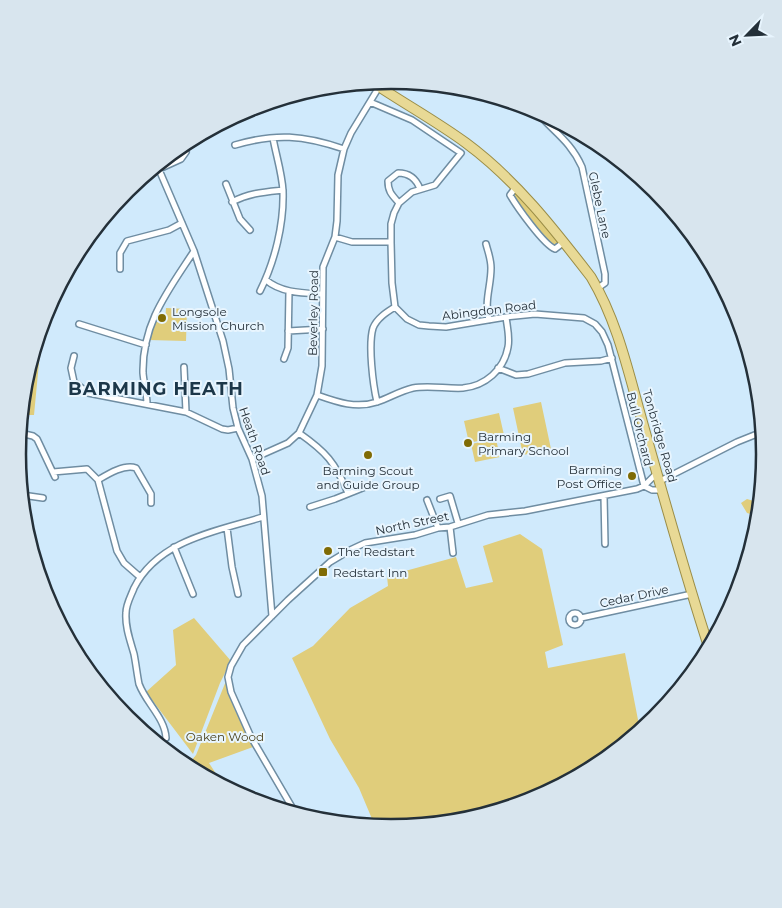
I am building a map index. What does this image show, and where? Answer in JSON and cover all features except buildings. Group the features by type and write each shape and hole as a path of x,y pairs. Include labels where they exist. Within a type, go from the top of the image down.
{"main road":[{"name":"Tonbridge Road","path":"383,89 465,142 493,165 541,213 598,288 606,304 621,347 706,638"}],"street":[{"name":"Beverley Road","path":"252,459 282,446 299,433 317,395 322,366 323,267 335,237 338,175 344,149 351,132 370,102 374,90"},
{"path":"370,102 412,120 461,153 435,185 412,192 399,203 391,224 392,283 395,307 379,318 373,328 372,372 377,402"},
{"name":"Glebe Lane","path":"549,126 567,142 576,154 582,168 605,274 605,283 598,288"},
{"path":"234,145 254,139 300,137 344,149"},
{"path":"260,291 266,280 280,230 283,190 273,138"},
{"path":"174,162 181,159 185,153"},
{"name":"Heath Road","path":"160,172 194,251 223,341 229,368 233,408 238,428 252,459 262,496 272,616"},
{"path":"399,203 389,193 388,187 388,181 398,172 410,175 418,182 420,189"},
{"path":"226,184 240,219 250,230"},
{"path":"516,187 510,195 550,246 555,249 564,242"},
{"path":"232,202 256,192 283,190"},
{"path":"120,269 120,253 127,241 170,230 182,224"},
{"path":"335,237 352,242 391,242"},
{"path":"486,244 490,256 491,269 486,298 490,320"},
{"path":"147,404 143,374 150,326 155,312 194,251"},
{"path":"266,280 270,284 289,290 322,294"},
{"path":"284,359 288,348 289,290"},
{"name":"Abingdon Road","path":"395,307 407,319 429,326 453,326 506,316 546,314 584,318 595,324 602,332 612,358 619,389"},
{"path":"317,395 340,403 360,405 377,402 394,393 414,388 464,388 480,384 490,379 508,348 506,316"},
{"path":"79,324 146,345"},
{"path":"288,330 323,329"},
{"path":"74,356 71,368 74,382 88,393 186,412 222,429 238,428"},
{"path":"498,368 516,375 528,374 565,363 601,361 612,358"},
{"path":"184,367 186,412"},
{"name":"Bull Orchard","path":"632,385 619,389 644,486"},
{"path":"299,433 318,446 329,458 348,493"},
{"path":"27,435 37,439 54,475 87,469 98,480 117,551 124,563 140,577"},
{"path":"644,486 660,482 737,442 755,435"},
{"path":"98,480 132,466 136,468 151,494 152,503"},
{"name":"North Street","path":"290,804 260,754 241,716 231,692 228,677 231,666 243,645 319,571 350,550 365,543 450,527 488,515 525,511 604,496 644,486 652,490 660,482"},
{"path":"310,507 371,484"},
{"path":"28,496 43,498"},
{"path":"440,499 450,496 458,523"},
{"path":"604,496 605,544"},
{"path":"426,500 438,528"},
{"path":"166,738 166,728 142,693 139,684 126,625 129,599 140,577 156,560 174,547 201,536 264,517"},
{"path":"450,527 453,553"},
{"path":"227,528 238,594"},
{"path":"174,547 192,594"},
{"name":"Cedar Drive","path":"581,618 692,594"}],"green space":[{"path":"515,192 559,243 554,247 513,196 512,194"},
{"path":"166,308 187,309 186,341 148,340 155,322 165,322"},
{"path":"39,359 34,415 28,415 29,406"},
{"path":"541,402 551,449 523,455 513,408"},
{"path":"499,413 504,435 469,443 464,421"},
{"path":"496,439 500,457 475,462 471,444"},
{"path":"747,499 753,501 751,514 747,513 741,503"},
{"path":"520,534 542,549 563,645 545,652 548,668 625,653 638,721 594,757 531,791 485,806 439,816 372,818 359,788 330,739 292,658 313,646 350,608 388,586 387,576 456,557 466,588 493,582 483,546"},
{"path":"194,618 231,661 220,683 193,754 146,692 176,665 173,630"},
{"name":"Oaken Wood","path":"226,681 235,710 253,747 209,763 216,774 192,760 196,755"}],"place":[{"name":"Longsole Mission Church","path":"162,318"},
{"name":"Barming Primary School","path":"468,443"},
{"name":"Barming Scout and Guide Group","path":"368,455"},
{"name":"Barming Post Office","path":"632,476"},
{"name":"The Redstart","path":"328,551"},
{"name":"Redstart Inn","path":"323,572"}],"district":[{"name":"BARMING HEATH","path":"156,389"}]}
